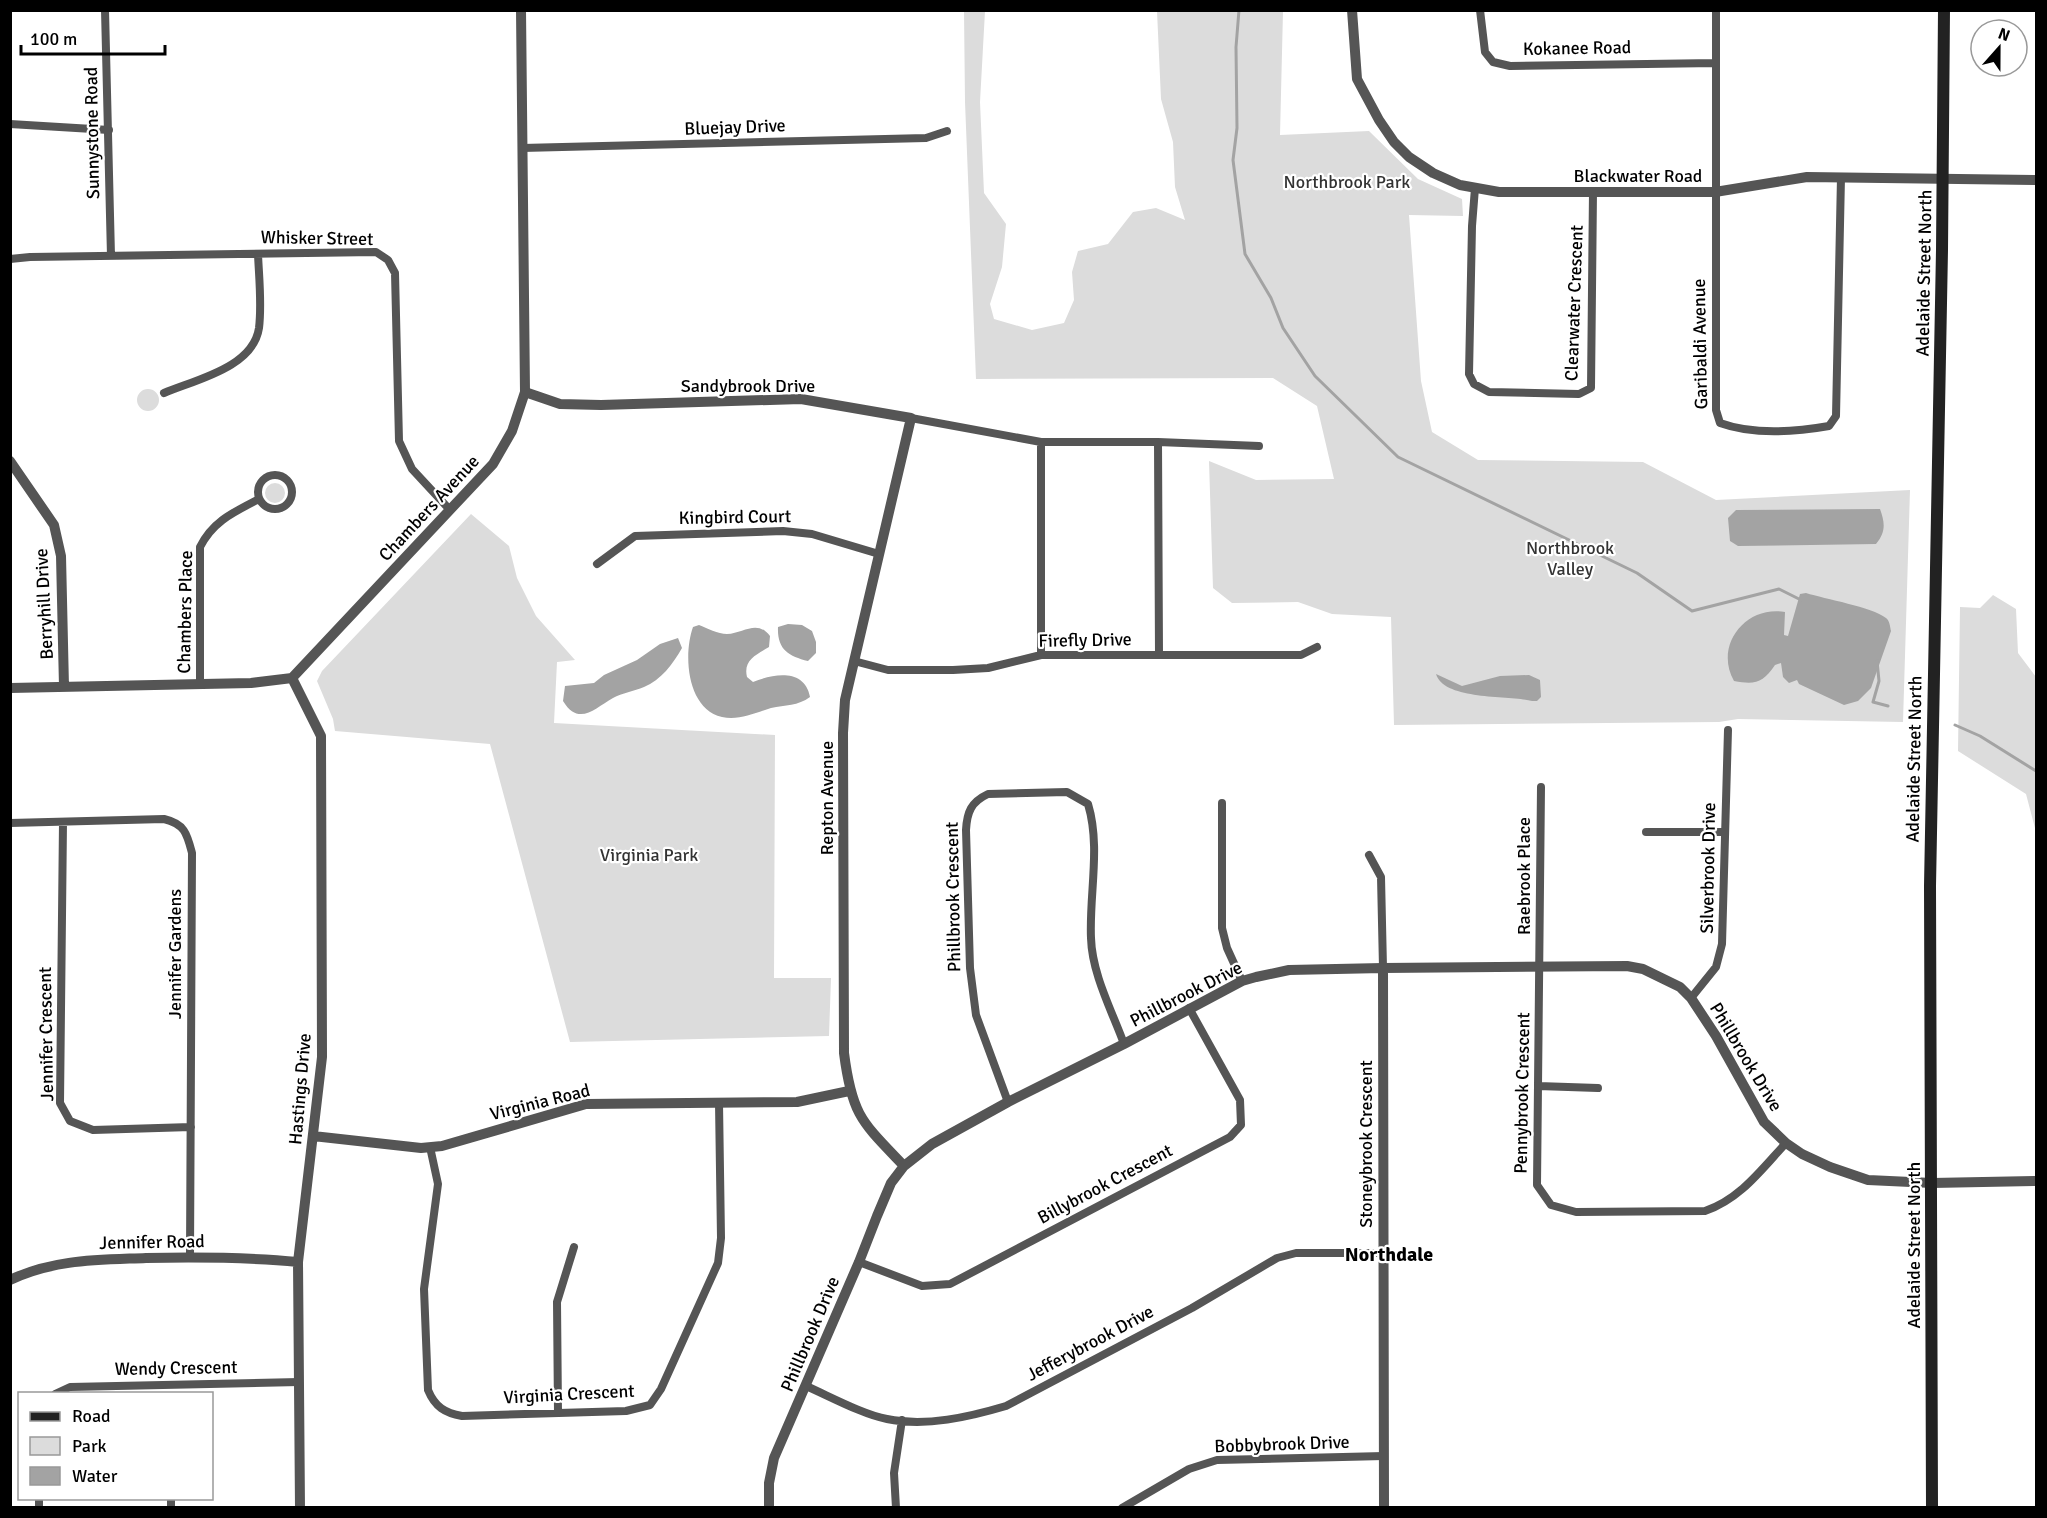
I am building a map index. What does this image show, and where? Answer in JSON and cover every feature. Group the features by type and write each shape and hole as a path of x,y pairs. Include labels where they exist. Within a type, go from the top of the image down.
{"main road":[{"name":"Adelaide Street North","path":"1932,1508 1930,886 1944,10"}],"street":[{"name":"Sunnystone Road","path":"105,10 111,256"},
{"name":"Chambers Avenue","path":"292,678 493,464 512,431 525,392 520,10"},
{"name":"Blackwater Road","path":"1352,10 1357,80 1389,135 1409,157 1433,172 1475,188 1499,192 1715,192 1807,177 2037,180"},
{"name":"Kokanee Road","path":"1480,10 1485,52 1493,62 1510,66 1716,63"},
{"name":"Garibaldi Avenue","path":"1716,10 1716,410 1720,423 1739,430 1811,430 1830,426 1836,416 1841,177"},
{"path":"10,124 109,129"},
{"name":"Bluejay Drive","path":"522,148 926,138 947,131"},
{"name":"Clearwater Crescent","path":"1475,188 1469,375 1474,384 1489,392 1579,394 1591,388 1593,191"},
{"name":"Whisker Street","path":"10,260 30,257 376,252 388,260 395,273 399,441 412,469 450,510"},
{"path":"164,393 245,356 259,330 258,254"},
{"name":"Sandybrook Drive","path":"525,392 560,404 570,405 801,399 1041,442 1158,442 1259,446"},
{"name":"Repton Avenue","path":"904,1166 870,1131 855,1108 849,1091 844,1053 843,733 845,700 911,418"},
{"path":"1041,442 1041,655"},
{"path":"1158,442 1159,656"},
{"name":"Berryhill Drive","path":"10,461 54,525 61,556 64,687"},
{"path":"280,475 291,484 291,498 281,508 267,507 259,499 258,489 266,477 280,475"},
{"name":"Chambers Place","path":"200,684 200,547 208,532 223,518 259,499"},
{"name":"Kingbird Court","path":"597,564 634,536 783,531 812,534 879,554"},
{"name":"Firefly Drive","path":"854,661 888,670 953,670 988,668 1041,655 1301,655 1317,647"},
{"path":"10,688 200,684 292,678"},
{"name":"Hastings Drive","path":"292,678 321,736 322,1057 298,1262 300,1508"},
{"name":"Silverbrook Drive","path":"1691,998 1716,967 1722,944 1728,730"},
{"name":"Raebrook Place","path":"1540,966 1541,787"},
{"name":"Phillbrook Crescent","path":"1008,1102 976,1015 970,968 966,830 967,813 977,799 988,794 1067,792 1088,804 1094,824 1091,940 1095,967 1124,1044"},
{"path":"1222,802 1222,928 1227,948 1242,981"},
{"name":"Jennifer Gardens","path":"10,823 164,819 176,822 185,829 192,853 190,1257"},
{"name":"Jennifer Crescent","path":"63,822 60,1103 70,1121 93,1130 191,1127"},
{"path":"1646,832 1725,832"},
{"name":"Stoneybrook Crescent","path":"1369,855 1381,877 1384,1508"},
{"name":"Phillbrook Drive","path":"769,1508 769,1483 774,1458 860,1262 886,1194 904,1166 932,1143 1242,981 1289,970 1540,966 1628,966 1643,969 1680,987 1691,998 1716,1036 1764,1122 1786,1143 1830,1167 1868,1180 1932,1183 2037,1181"},
{"name":"Pennybrook Crescent","path":"1540,966 1537,1185 1551,1205 1576,1212 1705,1211 1724,1204 1744,1188 1786,1143"},
{"name":"Billybrook Crescent","path":"860,1262 922,1286 950,1284 1230,1137 1241,1125 1240,1100 1189,1008"},
{"path":"1538,1086 1598,1088"},
{"name":"Virginia Road","path":"314,1136 430,1147 586,1104 797,1102 849,1091"},
{"name":"Virginia Crescent","path":"430,1147 438,1184 424,1289 428,1390 434,1403 448,1413 462,1416 626,1411 650,1405 661,1389 718,1263 721,1238 719,1103"},
{"path":"558,1413 557,1302 574,1247"},
{"name":"Jefferybrook Drive","path":"806,1386 887,1419 946,1419 1006,1406 1192,1308 1277,1258 1296,1253 1383,1253"},
{"name":"Jennifer Road","path":"10,1280 33,1269 79,1260 244,1257 298,1262"},
{"name":"Wendy Crescent","path":"59,1392 70,1387 173,1389 299,1383"},
{"path":"896,1508 894,1473 902,1420"},
{"name":"Bobbybrook Drive","path":"1122,1508 1189,1469 1217,1460 1384,1456"}],"green space":[{"name":"Northbrook Valley","path":"964,11 985,11 980,102 984,193 1006,224 1002,267 990,304 994,319 1032,330 1064,323 1074,300 1072,272 1078,251 1108,244 1133,212 1156,208 1185,220 1175,187 1173,142 1161,99 1157,11 1283,11 1280,135 1369,131 1418,179 1462,199 1463,216 1409,215 1421,381 1432,432 1478,460 1643,462 1716,500 1910,490 1903,722 1738,719 1719,722 1394,725 1391,617 1332,614 1298,602 1232,603 1213,588 1209,461 1256,480 1334,479 1317,406 1273,378 976,379 965,102"},
{"path":"148,389 156,392 159,400 156,408 148,411 140,408 137,400 140,392"},
{"path":"271,483 279,483 285,489 285,497 279,503 271,503 265,497 265,489"},
{"name":"Virginia Park","path":"471,514 509,546 517,578 536,616 575,660 557,662 554,723 775,735 774,978 831,978 829,1036 570,1042 490,744 335,731 333,719 317,681 322,671"},
{"path":"1993,595 2016,609 2018,653 2036,677 2036,832 2026,794 1958,751 1960,607 1980,608"}],"water":[{"path":"1880,509 1884,527 1876,544 1738,546 1730,541 1728,518 1736,510"},
{"path":"1806,593 1870,610 1888,621 1891,631 1871,688 1858,701 1844,705 1799,684 1797,680 1789,683 1783,677 1781,663 1775,665 1766,676 1758,681 1748,683 1734,681 1729,668 1728,654 1737,631 1757,615 1785,612 1784,635 1788,636 1800,594"},
{"path":"788,624 802,625 812,631 816,642 816,653 808,661 789,654 779,641 778,627"},
{"path":"699,625 724,634 750,628 760,628 765,631 770,636 769,647 749,662 747,677 753,682 779,675 796,678 807,688 810,697 796,704 740,717 722,717 710,712 701,704 695,692 689,666 690,639 693,627"},
{"path":"678,638 682,648 666,671 650,684 617,696 587,713 575,713 563,701 565,686 594,683 604,675 637,660 660,644"},
{"path":"1436,674 1462,686 1500,676 1529,675 1540,680 1541,697 1537,701 1532,701 1464,693 1442,683"}],"waterway":[{"path":"1239,10 1236,47 1237,128 1233,160 1245,254 1271,298 1283,328 1315,376 1398,457 1637,573 1692,611 1779,589 1801,600"},
{"path":"1877,661 1879,681 1873,702 1888,706"},
{"path":"1955,725 1980,736 2036,771"}],"district":[{"name":"Northdale","path":"1389,1254"}],"park label":[{"name":"Northbrook Park","path":"1347,182"}]}
